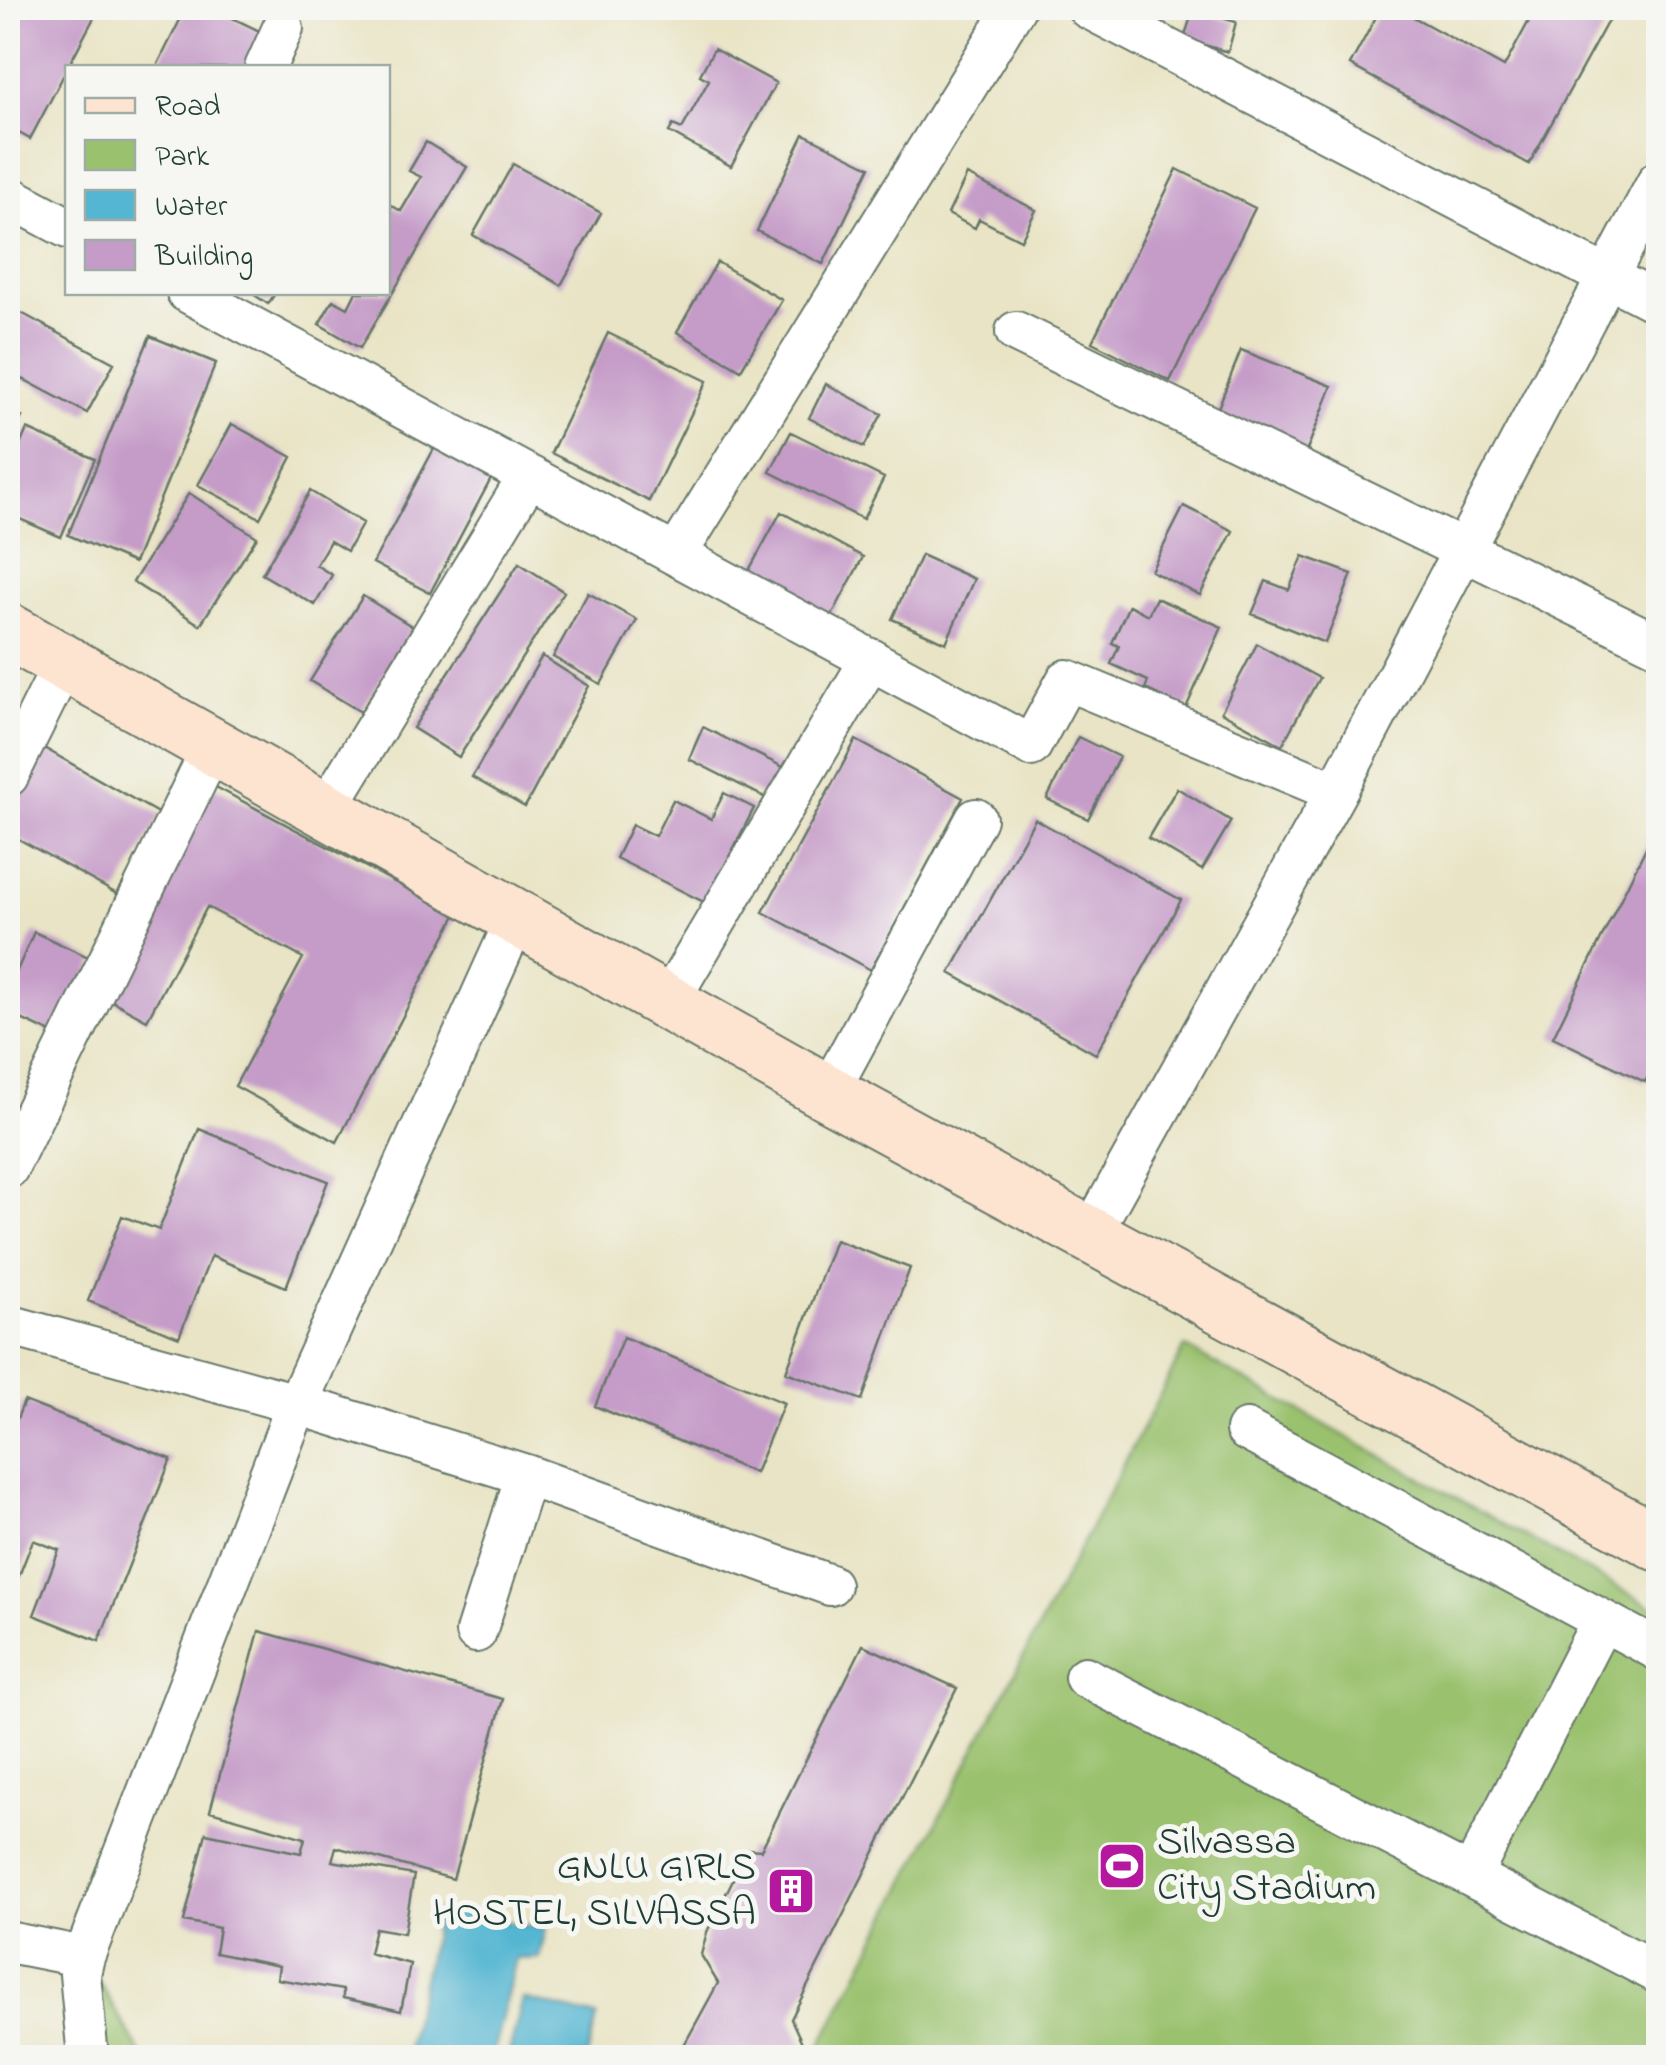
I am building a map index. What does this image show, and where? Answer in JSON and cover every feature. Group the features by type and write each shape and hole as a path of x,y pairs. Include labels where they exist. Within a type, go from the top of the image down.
{"main road":[{"path":"8,632 828,1093 1658,1543"}],"street":[{"path":"676,555 1015,8"},
{"path":"1088,8 1658,302"},
{"path":"266,65 283,28"},
{"path":"1089,1237 1336,792 1658,181"},
{"path":"8,196 65,226"},
{"path":"194,295 1031,746 1068,680 1336,792"},
{"path":"1016,332 1658,646"},
{"path":"326,808 530,476"},
{"path":"668,1002 871,659"},
{"path":"8,776 64,663"},
{"path":"8,1168 212,748"},
{"path":"828,1093 976,820"},
{"path":"88,2058 80,1974 84,1957 298,1404 517,917"},
{"path":"8,1325 298,1404 526,1475 830,1586"},
{"path":"1246,1430 1658,1650"},
{"path":"476,1632 526,1475"},
{"path":"1472,1876 1602,1621"},
{"path":"1085,1678 1658,1972"},
{"path":"8,1942 84,1957"}],"green space":[{"path":"1185,1347 1658,1610 1658,2057 814,2058"},
{"path":"84,1957 143,2057 93,2057"}],"water":[{"path":"439,1909 546,1929 539,1958 516,1959 492,2057 405,2057"},
{"path":"523,1999 597,2017 587,2057 508,2057"}],"building":[{"path":"8,8 99,8 69,65 65,65 65,73 30,139 8,127"},
{"path":"186,8 212,8 274,38 260,65 158,65"},
{"path":"1381,8 1397,8 1504,67 1536,8 1615,8 1529,164 1350,65"},
{"path":"1193,10 1236,22 1228,52 1184,39"},
{"path":"714,49 776,83 731,166 669,132 673,125 682,129 709,80 700,75"},
{"path":"804,134 870,167 823,264 757,231"},
{"path":"426,142 467,167 360,348 319,324 333,300 348,308 354,295 390,295 390,205 401,211 421,177 409,171"},
{"path":"513,164 601,213 561,285 473,235"},
{"path":"1177,169 1255,208 1170,381 1092,342"},
{"path":"967,175 1036,210 1021,240 979,219 975,228 948,214"},
{"path":"717,262 782,300 741,370 677,332"},
{"path":"254,295 274,295 268,304"},
{"path":"14,309 114,363 87,413 8,371 8,321"},
{"path":"608,333 707,381 649,501 551,453"},
{"path":"150,336 216,363 134,563 68,535"},
{"path":"1241,350 1332,386 1305,455 1214,418"},
{"path":"826,384 882,414 864,447 809,418"},
{"path":"8,410 22,417 8,447"},
{"path":"232,424 292,457 260,518 198,485"},
{"path":"27,429 95,459 61,537 8,514 8,473"},
{"path":"791,432 884,478 863,519 770,472"},
{"path":"436,445 492,477 430,593 373,563"},
{"path":"310,491 363,523 347,551 330,541 316,565 332,575 315,605 262,574"},
{"path":"189,493 257,537 200,625 133,582"},
{"path":"1184,506 1233,531 1200,595 1151,571"},
{"path":"781,512 863,557 830,619 747,574"},
{"path":"921,555 974,579 946,643 892,619"},
{"path":"1303,556 1352,574 1325,643 1252,614 1266,581 1289,590"},
{"path":"519,563 564,592 459,757 413,728"},
{"path":"588,593 637,620 601,684 553,657"},
{"path":"363,596 413,627 361,712 310,681"},
{"path":"1156,598 1222,627 1186,708 1145,689 1148,681 1111,664 1119,646 1112,643 1129,605 1148,615"},
{"path":"1257,644 1319,678 1282,745 1221,712"},
{"path":"542,656 589,686 525,807 472,777"},
{"path":"703,727 789,770 776,803 689,759"},
{"path":"1078,737 1119,757 1088,819 1047,799"},
{"path":"856,740 963,798 871,970 763,912"},
{"path":"44,748 161,815 117,894 8,833 8,813"},
{"path":"214,786 456,915 337,1142 235,1086 303,958 207,907 147,1020 103,996"},
{"path":"1177,788 1231,821 1202,870 1148,838"},
{"path":"724,793 754,808 706,903 616,858 632,825 655,836 673,800 711,819"},
{"path":"1035,819 1181,900 1096,1054 950,973"},
{"path":"1658,823 1658,1055 1645,1082 1553,1037"},
{"path":"34,932 95,960 60,1037 8,1013 8,991"},
{"path":"199,1129 328,1181 286,1287 211,1256 179,1337 88,1301 122,1216 159,1230"},
{"path":"835,1240 910,1268 862,1400 786,1372"},
{"path":"623,1337 784,1403 755,1473 595,1406"},
{"path":"24,1401 171,1459 99,1641 34,1615 59,1550 33,1540 8,1604 8,1441"},
{"path":"259,1631 503,1699 453,1879 336,1847 332,1861 414,1875 404,1933 375,1928 369,1953 410,1964 401,2011 343,1998 343,1990 277,1979 279,1966 215,1953 219,1928 184,1921 206,1833 301,1853 305,1838 210,1811"},
{"name":"GNLU GIRLS HOSTEL, SILVASSA","path":"863,1645 957,1688 791,2019 804,2047 799,2058 677,2058 718,1983 701,1955 707,1932 748,1849 761,1850"}],"place":[{"name":"Silvassa City Stadium","path":"1122,1866"},
{"name":"GNLU GIRLS HOSTEL, SILVASSA","path":"791,1891"}]}
